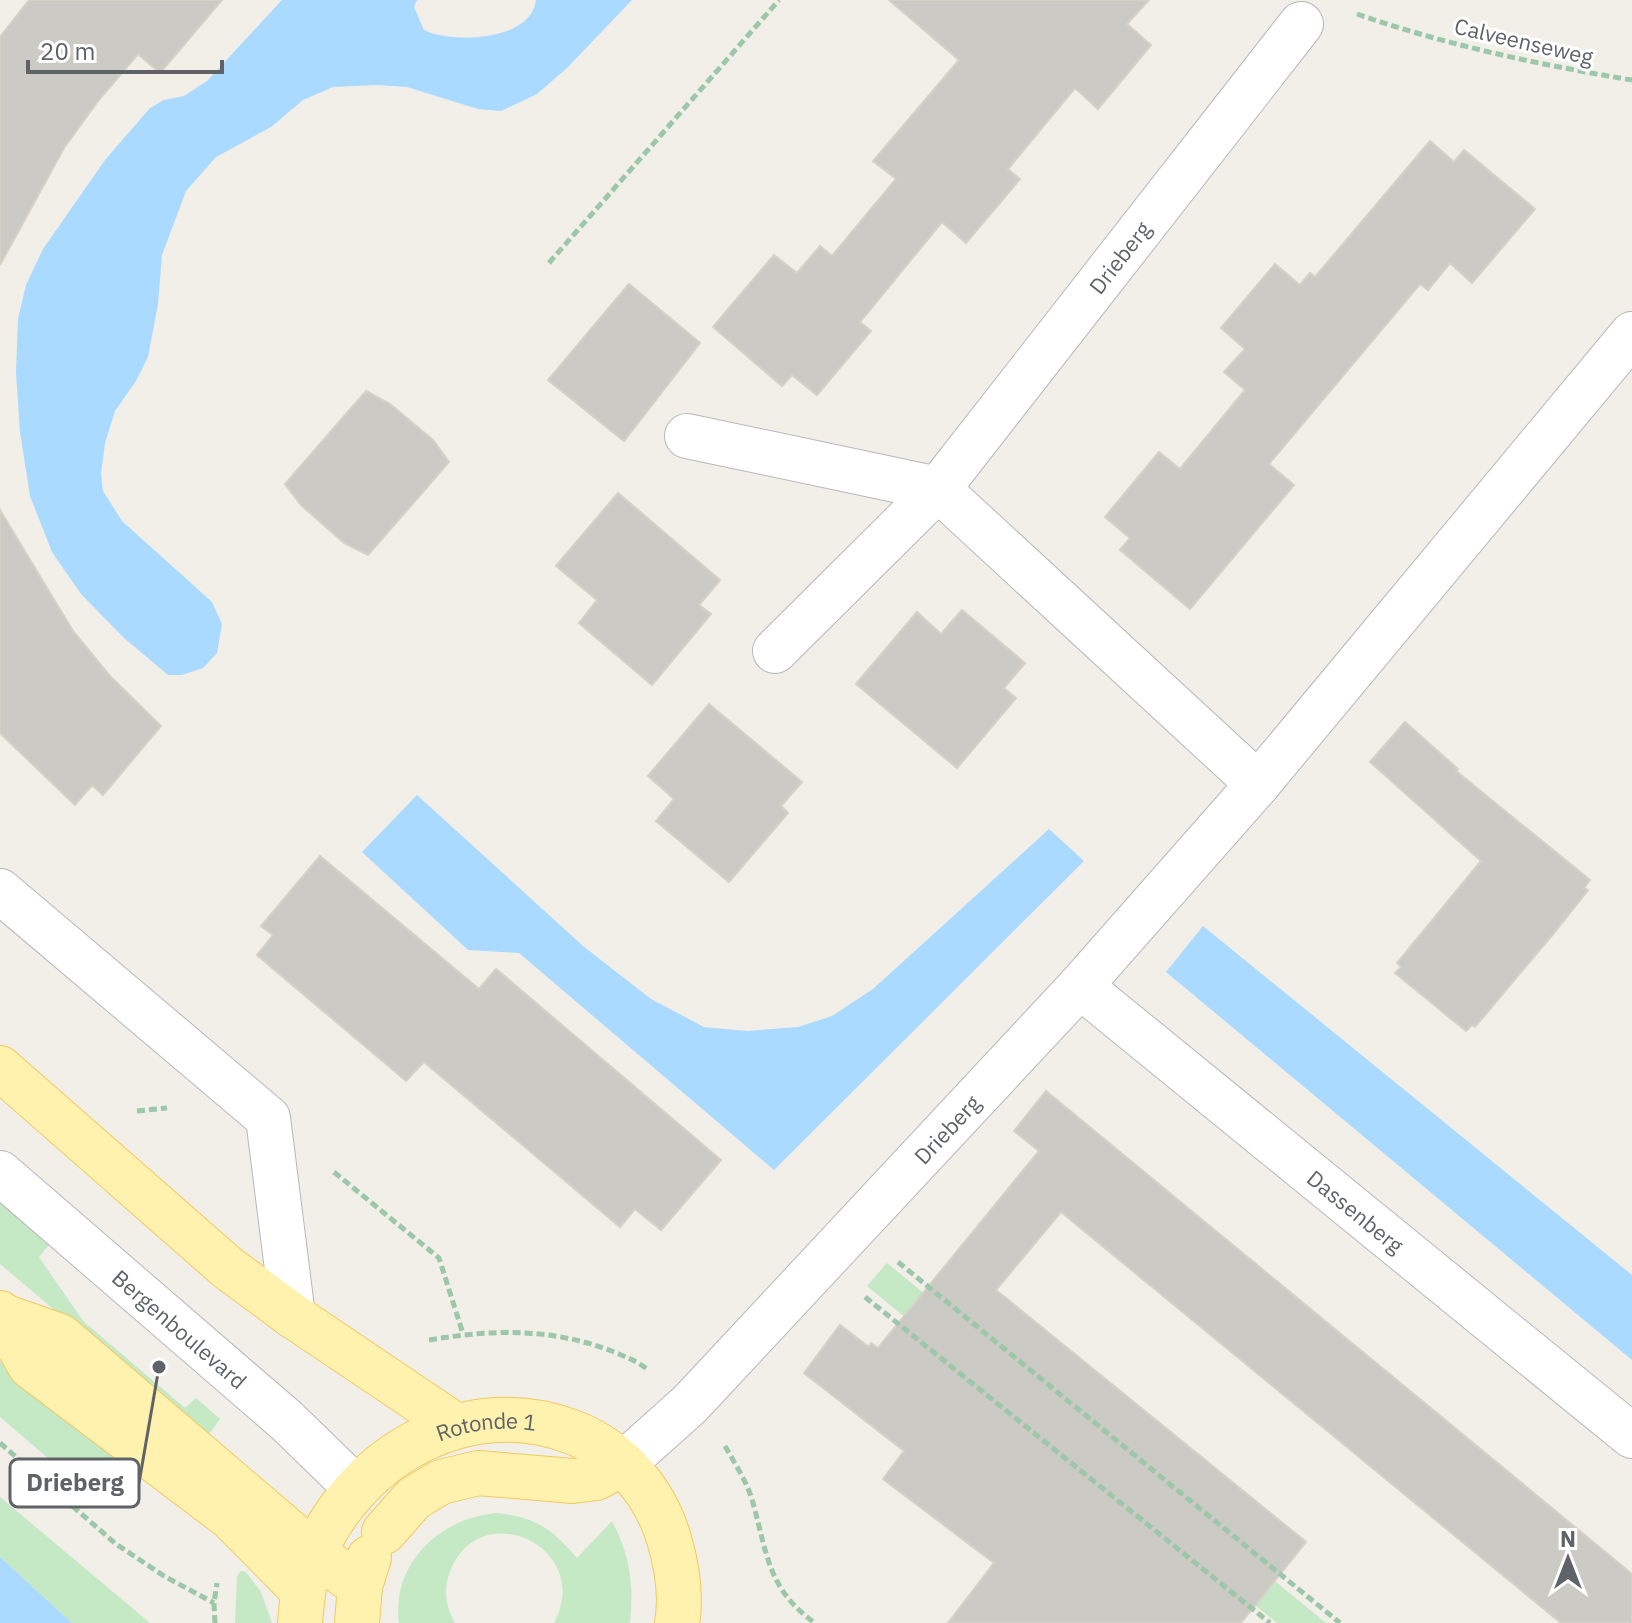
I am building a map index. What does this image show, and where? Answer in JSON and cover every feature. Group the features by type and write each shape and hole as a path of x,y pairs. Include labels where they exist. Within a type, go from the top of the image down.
{"main road":[{"path":"0,1068 228,1268 293,1316 455,1425"},
{"path":"2,1314 60,1336 305,1589"},
{"name":"Rotonde 1","path":"623,1464 596,1478 573,1481 478,1473 441,1482 414,1498 384,1532 370,1558 359,1604 305,1589 333,1518 356,1488 382,1464 415,1443 455,1425 499,1418 554,1425 597,1442 623,1464 646,1491 662,1517 677,1565 685,1618"},
{"path":"356,1488 384,1532"}],"street":[{"name":"Drieberg","path":"775,651 938,489 1301,24"},
{"name":"Drieberg","path":"623,1464 690,1404 1080,986 1258,784 1632,334"},
{"path":"687,436 938,489 1258,784"},
{"path":"0,891 268,1118 293,1316"},
{"name":"Dassenberg","path":"1080,986 1632,1436"},
{"name":"Bergenboulevard","path":"0,1173 287,1421 356,1488"}],"path":[{"path":"549,263 779,0"},
{"name":"Calveenseweg","path":"1355,14 1447,41 1632,80"},
{"path":"268,1118 439,1258 463,1334"},
{"path":"854,1226 1340,1623"},
{"path":"821,1262 1270,1623"},
{"path":"0,1443 116,1544 164,1576 214,1603"}],"green space":[{"path":"0,1201 50,1244 39,1257 83,1321 185,1408 196,1398 220,1419 206,1438 0,1264"},
{"path":"887,1263 1326,1623 1277,1623 867,1286"},
{"path":"0,1361 126,1466 97,1500 0,1417"},
{"path":"0,1497 150,1623 72,1623 0,1557"},
{"path":"498,1513 543,1526 577,1558 612,1521 629,1570 630,1623 554,1623 562,1596 559,1573 547,1553 529,1540 508,1534 486,1536 466,1547 451,1569 446,1596 455,1623 399,1623 403,1581 424,1547 457,1523"},
{"path":"241,1571 246,1572 261,1592 272,1623 235,1623 237,1576"}],"water":[{"path":"282,0 417,0 414,7 424,30 453,37 471,37 489,36 521,24 531,14 536,0 632,0 567,68 537,94 501,111 478,109 407,87 333,87 303,100 271,127 216,157 186,191 162,255 158,304 148,357 115,411 105,443 101,474 103,491 122,521 212,602 222,624 217,653 203,668 182,675 168,675 124,638 81,594 52,552 30,496 20,432 16,372 18,319 26,285 43,249 105,160 150,108 164,100 184,96 207,81"},
{"path":"417,795 583,946 651,999 704,1027 747,1031 798,1027 832,1016 873,989 1049,829 1084,861 774,1170 519,953 468,950 362,852"},
{"path":"1203,926 1632,1275 1632,1360 1166,972"},
{"path":"0,1557 72,1623 0,1623"}],"building":[{"path":"29,0 222,0 160,73 138,54 98,101 64,148 0,265 0,37"},
{"path":"889,0 1149,0 1127,24 1151,45 1098,109 1075,88 1008,169 1020,179 966,243 942,222 860,322 871,331 817,395 792,375 782,386 713,327 774,255 797,273 820,246 832,256 896,179 873,161 959,60"},
{"path":"1430,141 1454,162 1464,150 1535,209 1472,283 1450,263 1428,290 1420,284 1269,464 1294,485 1190,609 1120,550 1130,538 1105,517 1159,452 1180,469 1245,390 1224,372 1245,349 1221,328 1275,264 1300,285 1310,273 1315,277"},
{"path":"629,284 700,343 624,441 548,380"},
{"path":"366,391 390,404 433,440 449,462 368,555 344,543 301,505 285,484"},
{"path":"618,493 720,580 699,605 711,614 652,685 579,623 597,600 556,566"},
{"path":"0,510 73,631 109,675 161,726 103,795 92,785 75,805 0,733"},
{"path":"962,610 1025,663 1004,688 1016,698 957,768 856,684 917,612 941,634"},
{"path":"709,704 802,782 781,806 788,813 729,882 656,821 674,799 648,776"},
{"path":"1405,722 1458,769 1456,771 1590,880 1584,888 1588,890 1554,933 1475,1027 1472,1025 1466,1031 1395,973 1401,967 1397,963 1481,861 1370,762"},
{"path":"320,856 479,989 496,969 721,1160 661,1230 635,1209 620,1227 424,1062 406,1081 257,955 273,935 261,926"},
{"path":"1046,1091 1632,1574 1632,1623 1561,1623 1061,1212 996,1290 1306,1542 1241,1623 948,1623 994,1563 883,1479 904,1451 804,1373 840,1325 869,1347 871,1343 878,1348 1039,1151 1014,1131"}],"place":[{"name":"Drieberg","path":"159,1367"}]}
